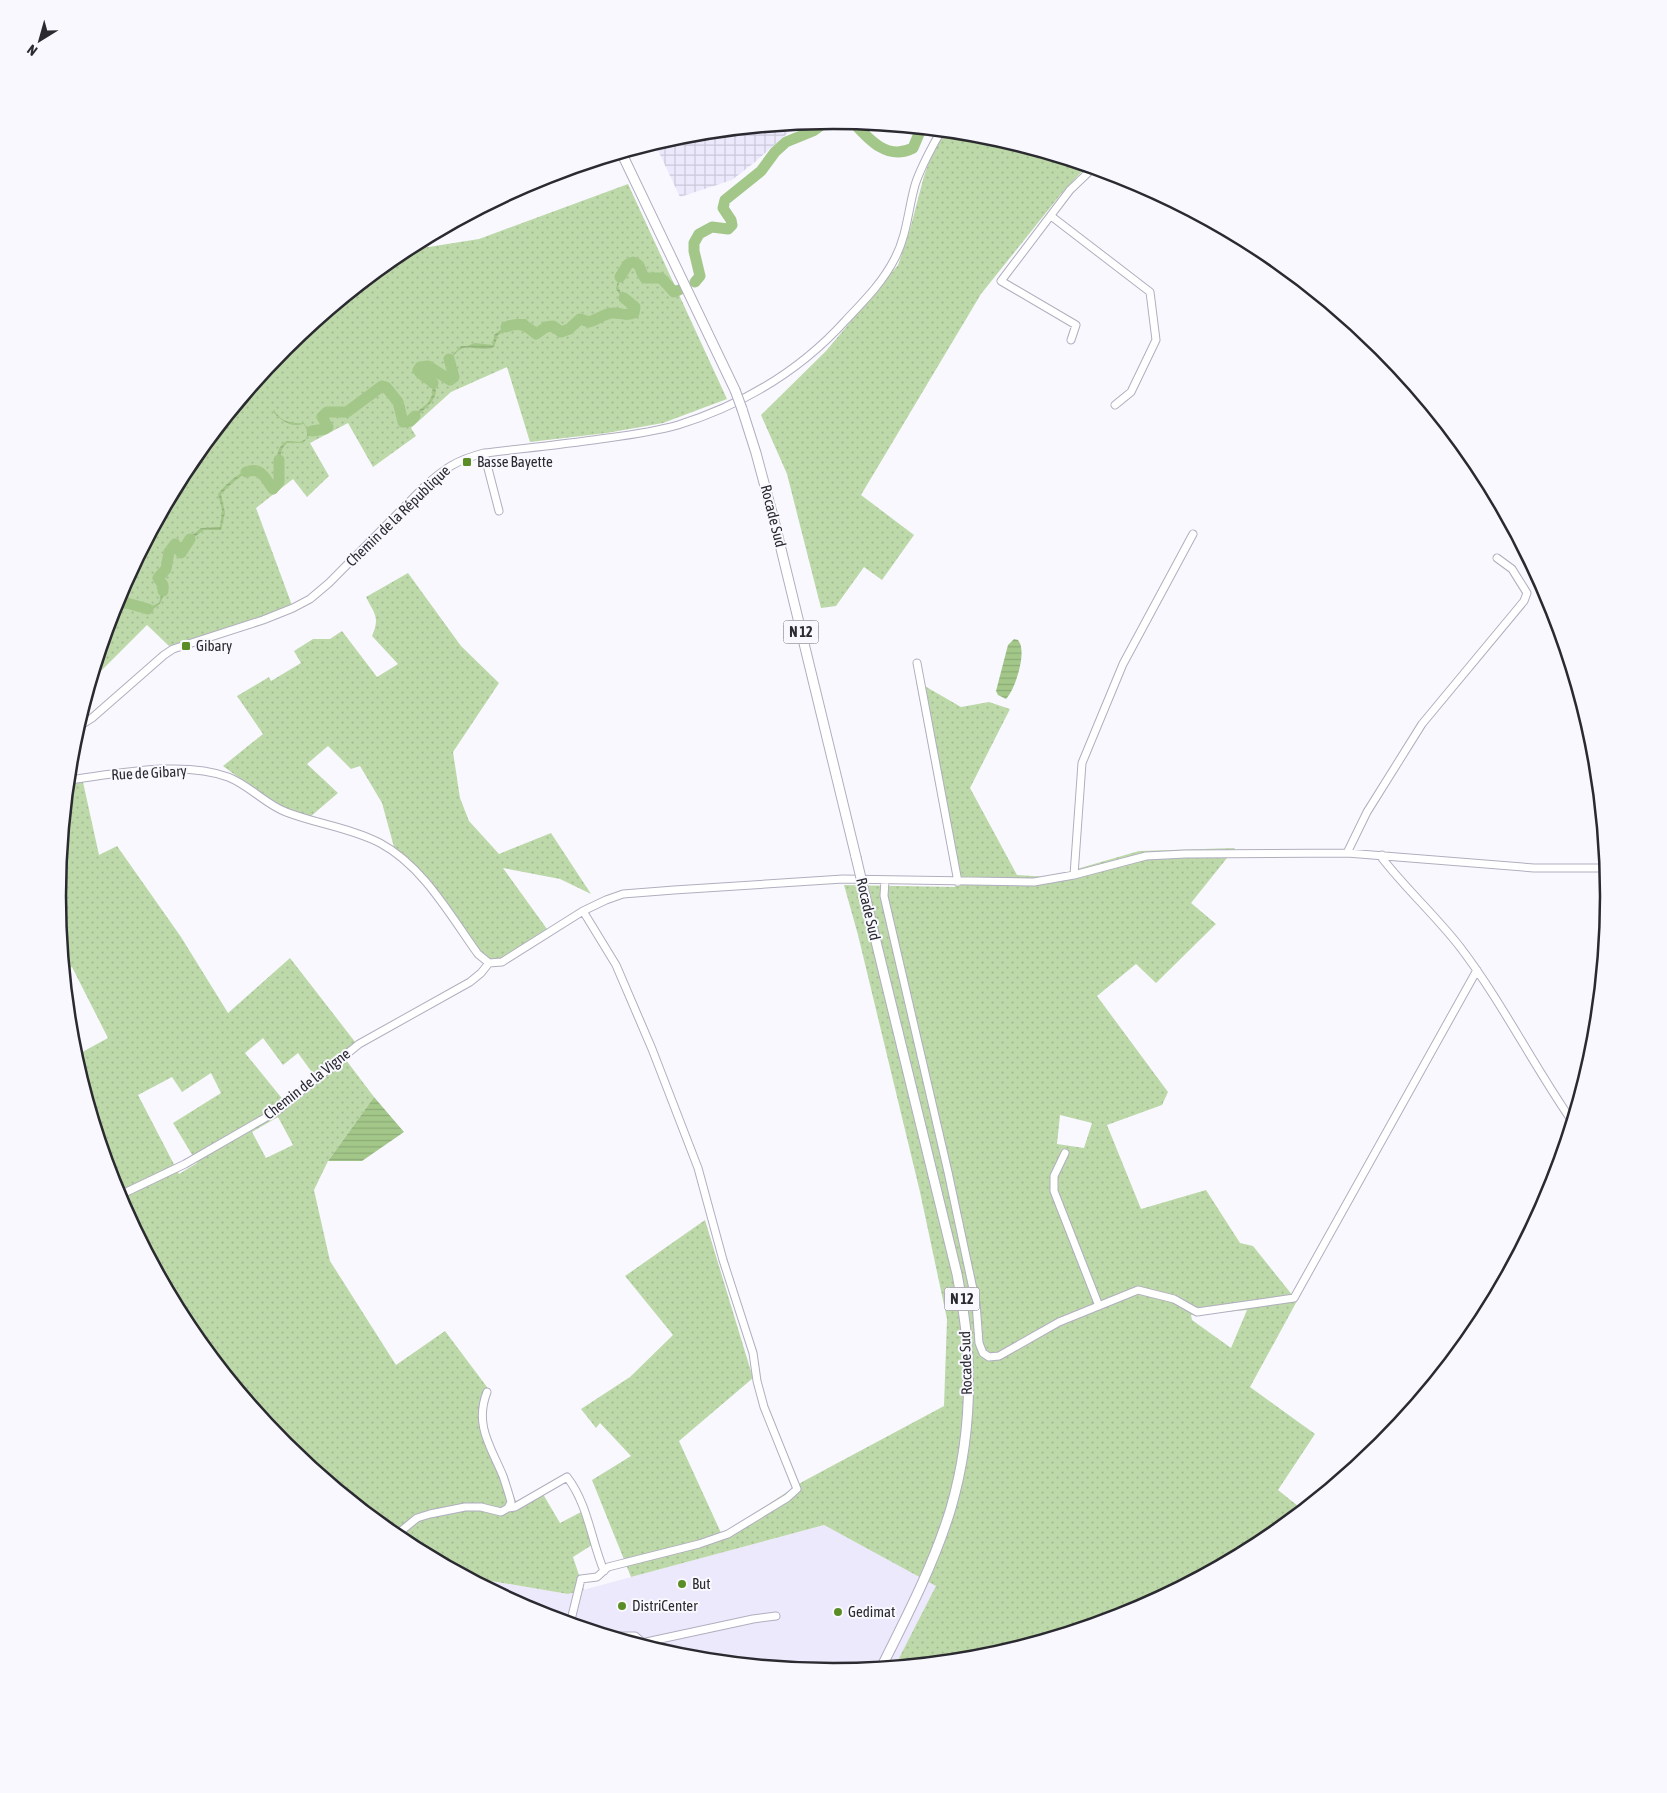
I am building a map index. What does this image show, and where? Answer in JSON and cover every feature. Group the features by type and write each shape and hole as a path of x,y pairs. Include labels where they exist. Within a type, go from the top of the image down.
{"main road":[{"name":"Rocade Sud","path":"625,158 736,390 756,453 774,520 957,1274 965,1323 969,1386 962,1453 951,1508 919,1590 884,1662"}],"street":[{"name":"Chemin de la République","path":"87,721 173,649 263,620 310,599 329,583 440,472 452,464 484,453 640,434 673,426 730,405 781,377 810,355 834,333 876,287 895,259 904,236 921,167 938,137"},
{"path":"1071,340 1076,325 1001,281 1070,190 1088,173"},
{"path":"1052,216 1150,292 1156,340 1132,392 1115,405"},
{"path":"484,453 499,511"},
{"path":"1074,875 1082,763 1123,664 1193,534"},
{"path":"1347,853 1367,812 1422,724 1524,601 1527,592 1512,569 1497,558"},
{"path":"917,663 958,882"},
{"name":"Rue de Gibary","path":"76,779 142,771 207,771 229,777 270,805 380,843 414,869 478,954 489,963"},
{"path":"489,963 502,962 583,911 623,894 799,881 1034,882 1074,875 1146,856 1185,854 1347,853 1534,868 1600,868"},
{"path":"1382,855 1382,858 1396,875 1459,946 1477,970 1568,1116"},
{"path":"885,880 884,896 948,1172 976,1303 979,1343 984,1353 989,1357 999,1356 1059,1322 1138,1290 1174,1299 1197,1312 1294,1298 1477,970"},
{"path":"572,1617 581,1579 596,1577 608,1567 699,1544 728,1534 787,1498 797,1489 764,1407 757,1381 753,1353 723,1260 698,1168 652,1049 616,965 583,911"},
{"name":"Chemin de la Vigne","path":"126,1192 184,1164 277,1111 359,1044 470,982 489,963"},
{"path":"1065,1152 1054,1176 1054,1190 1099,1306"},
{"path":"487,1392 482,1410 484,1432 508,1491 511,1502 508,1508"},
{"path":"402,1530 417,1518 465,1507 481,1507 501,1512 515,1507 567,1477 573,1485 588,1518 595,1550 604,1571"},
{"path":"648,1641 776,1616"}],"shaded area":[{"path":"790,131 732,180 680,197 658,150 733,136"},
{"path":"941,137 1032,155 1082,171 1061,194 981,294 861,495 914,535 882,580 864,567 836,606 821,608 787,474 761,415 826,351 898,265 932,154"},
{"path":"628,184 727,399 663,423 607,433 530,442 507,367 451,392 411,428 416,436 373,467 348,423 310,443 329,476 307,497 293,479 256,508 293,608 169,646 147,625 100,672 125,603 145,557 169,513 225,429 257,391 291,354 328,320 366,288 407,259 425,247 479,239"},
{"path":"626,264 628,266 618,286 622,294 636,307 638,310 636,314 623,316 615,312 589,323 580,319 574,327 562,333 555,326 546,328 538,336 533,329 526,325 514,325 498,335 494,347 488,349 465,348 455,354 450,361 455,374 446,362 461,346 475,343 493,345 494,335 517,319 526,319 538,333 546,324 558,324 563,331 572,326 578,318 594,320 615,309 625,314 635,312 635,307 622,298 616,289 619,275"},
{"path":"423,363 436,367 452,379 455,374 456,377 450,382 433,368 421,367 419,372 432,381 436,391 430,404 410,422 403,422 401,405 388,387 383,386 348,413 333,412 326,414 323,421 329,425 329,430 313,431 303,443 287,443 281,452 282,480 274,490 262,472 250,472 235,481 221,494 225,513 221,530 204,530 193,538 183,554 176,544 170,554 168,569 159,578 165,586 163,599 159,605 156,608 147,610 131,604 125,604 126,600 129,600 149,607 159,603 163,586 157,579 167,567 166,557 174,542 176,540 185,549 190,537 201,528 220,527 222,510 218,494 226,485 246,470 258,467 265,470 274,485 280,479 277,463 279,449 287,441 300,442 306,439 308,431 304,424 292,425 283,420 304,423 309,430 326,429 327,426 320,420 322,413 334,409 348,411 382,383 389,384 405,406 405,420 411,420 428,403 433,393 430,380 418,376 413,370 416,365"},
{"path":"408,573 461,646 499,683 453,752 460,798 469,821 499,854 551,833 591,894 560,879 503,868 547,929 500,960 492,961 483,956 427,878 394,847 382,803 360,766 351,769 328,746 307,764 338,793 310,817 281,806 258,792 223,766 263,734 237,696 269,677 271,681 301,663 294,651 313,639 330,639 342,631 377,677 398,664 372,636 376,620 366,597"},
{"path":"1014,639 1018,640 1022,652 1015,682 1006,699 998,695 996,691 1008,645"},
{"path":"916,681 961,707 989,702 1010,709 970,788 1017,875 1049,877 1139,851 1235,848 1191,903 1216,924 1156,983 1136,964 1097,996 1168,1092 1162,1105 1107,1125 1141,1209 1206,1190 1240,1243 1253,1246 1297,1301 1250,1387 1315,1434 1278,1490 1299,1507 1217,1561 1173,1585 1080,1623 1032,1638 983,1649 898,1661 936,1586 824,1525 631,1577 592,1480 631,1456 600,1423 596,1428 581,1409 630,1377 673,1335 625,1276 705,1220 753,1378 679,1441 722,1535 802,1482 944,1406 947,1319 920,1192 858,935 844,885 955,887","holes":["1060,1115 1092,1123 1084,1148 1057,1144","1247,1310 1231,1348 1192,1320 1191,1315"]},
{"path":"83,782 99,855 117,846 181,937 228,1013 290,958 359,1047 346,1060 374,1097 328,1161 314,1190 330,1261 396,1365 445,1331 490,1391 485,1414 488,1436 496,1460 517,1503 540,1489 560,1523 581,1512 592,1545 573,1557 584,1590 568,1594 484,1580 407,1534 366,1505 291,1439 225,1364 169,1280 145,1236 125,1190 107,1143 92,1095 82,1052 108,1038 72,967 70,968 68,947 66,896 68,846 75,783","holes":["263,1038 283,1065 298,1053 319,1082 289,1107 245,1053","211,1073 221,1093 173,1123 197,1163 179,1174 138,1095 172,1077 182,1092","278,1117 293,1145 266,1158 252,1132"]},
{"path":"374,1097 404,1132 362,1161 328,1161"},
{"path":"824,1525 937,1586 898,1661 834,1664 783,1662 733,1657 635,1638 587,1623 540,1605 484,1580 568,1594"}],"waterway":[{"path":"695,282 700,276 694,251 694,243 699,234 712,227 728,229 732,225 723,208 725,200 761,171 775,152 786,142 815,130"},
{"path":"861,130 872,142 895,152 913,148 919,134"},
{"path":"620,277 628,264 633,262 640,267 645,278 661,278 674,292 679,290"},
{"path":"506,327 519,324 536,334 546,327 553,326 561,332 569,329 580,319 589,322 610,313 628,315 634,313 635,307 624,298"},
{"path":"433,383 418,370 420,367 428,366 450,380 454,377 449,359"},
{"path":"312,431 328,427 322,417 327,412 347,412 382,386 386,387 398,402 403,422 410,421 415,416"},
{"path":"246,472 259,472 273,489 279,482 279,460"},
{"path":"163,591 163,585 158,578 166,569 169,552 175,544 181,553 190,539"},
{"path":"125,603 148,609"}],"place":[{"name":"Basse Bayette","path":"467,462"},
{"name":"Gibary","path":"186,646"},
{"name":"But","path":"682,1584"},
{"name":"DistriCenter","path":"622,1606"},
{"name":"Gedimat","path":"838,1612"}]}
